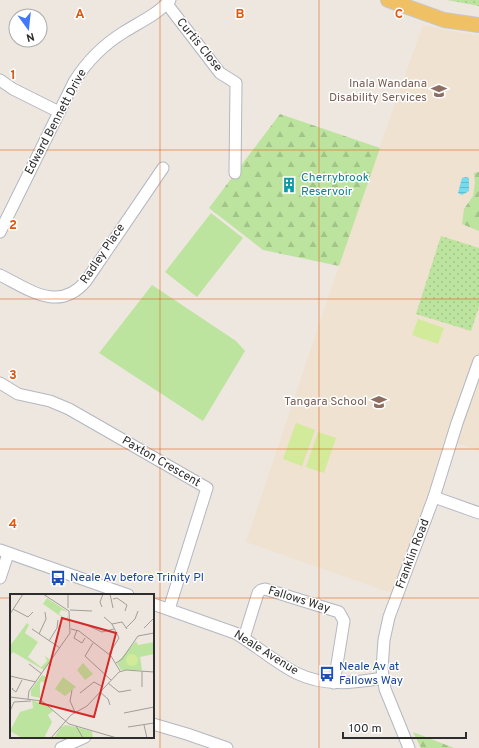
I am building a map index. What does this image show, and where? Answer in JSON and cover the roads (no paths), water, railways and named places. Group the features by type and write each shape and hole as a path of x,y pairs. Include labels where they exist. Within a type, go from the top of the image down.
{"main road":[{"path":"388,0 444,20 479,25"},
{"path":"408,0 444,12 479,17"}],"street":[{"name":"Curtis Close","path":"168,2 220,73 236,83 235,173"},
{"name":"Edward Bennett Drive","path":"0,232 3,220 74,82 87,63 114,38 144,20 168,2"},
{"path":"0,80 13,89 59,112"},
{"name":"Radley Place","path":"0,275 44,296 57,298 70,295 75,292 86,281 163,168"},
{"name":"Franklin Road","path":"409,748 388,698 383,678 382,658 384,640 389,617 434,497 457,423 479,361"},
{"name":"Paxton Crescent","path":"0,383 18,394 50,401 69,409 207,488 169,609"},
{"path":"434,497 479,513"},
{"path":"0,578 4,552 125,594"},
{"name":"Fallows Way","path":"244,638 258,593 261,590 265,589 339,612 344,621 334,683"},
{"name":"Neale Avenue","path":"154,604 235,633 296,673 310,678 334,683 356,683 383,678"},
{"path":"158,726 227,748"},
{"path":"61,748 83,738"}],"water":[{"path":"462,178 469,178 469,191 462,195 458,193"}],"place":[{"name":"Inala Wandana Disability Services","path":"439,91"},
{"name":"Cherrybrook Reservoir","path":"289,185"},
{"name":"Tangara School","path":"379,402"},
{"name":"Neale Av before Trinity Pl","path":"58,578"},
{"name":"Neale Av at Fallows Way","path":"327,674"}]}
